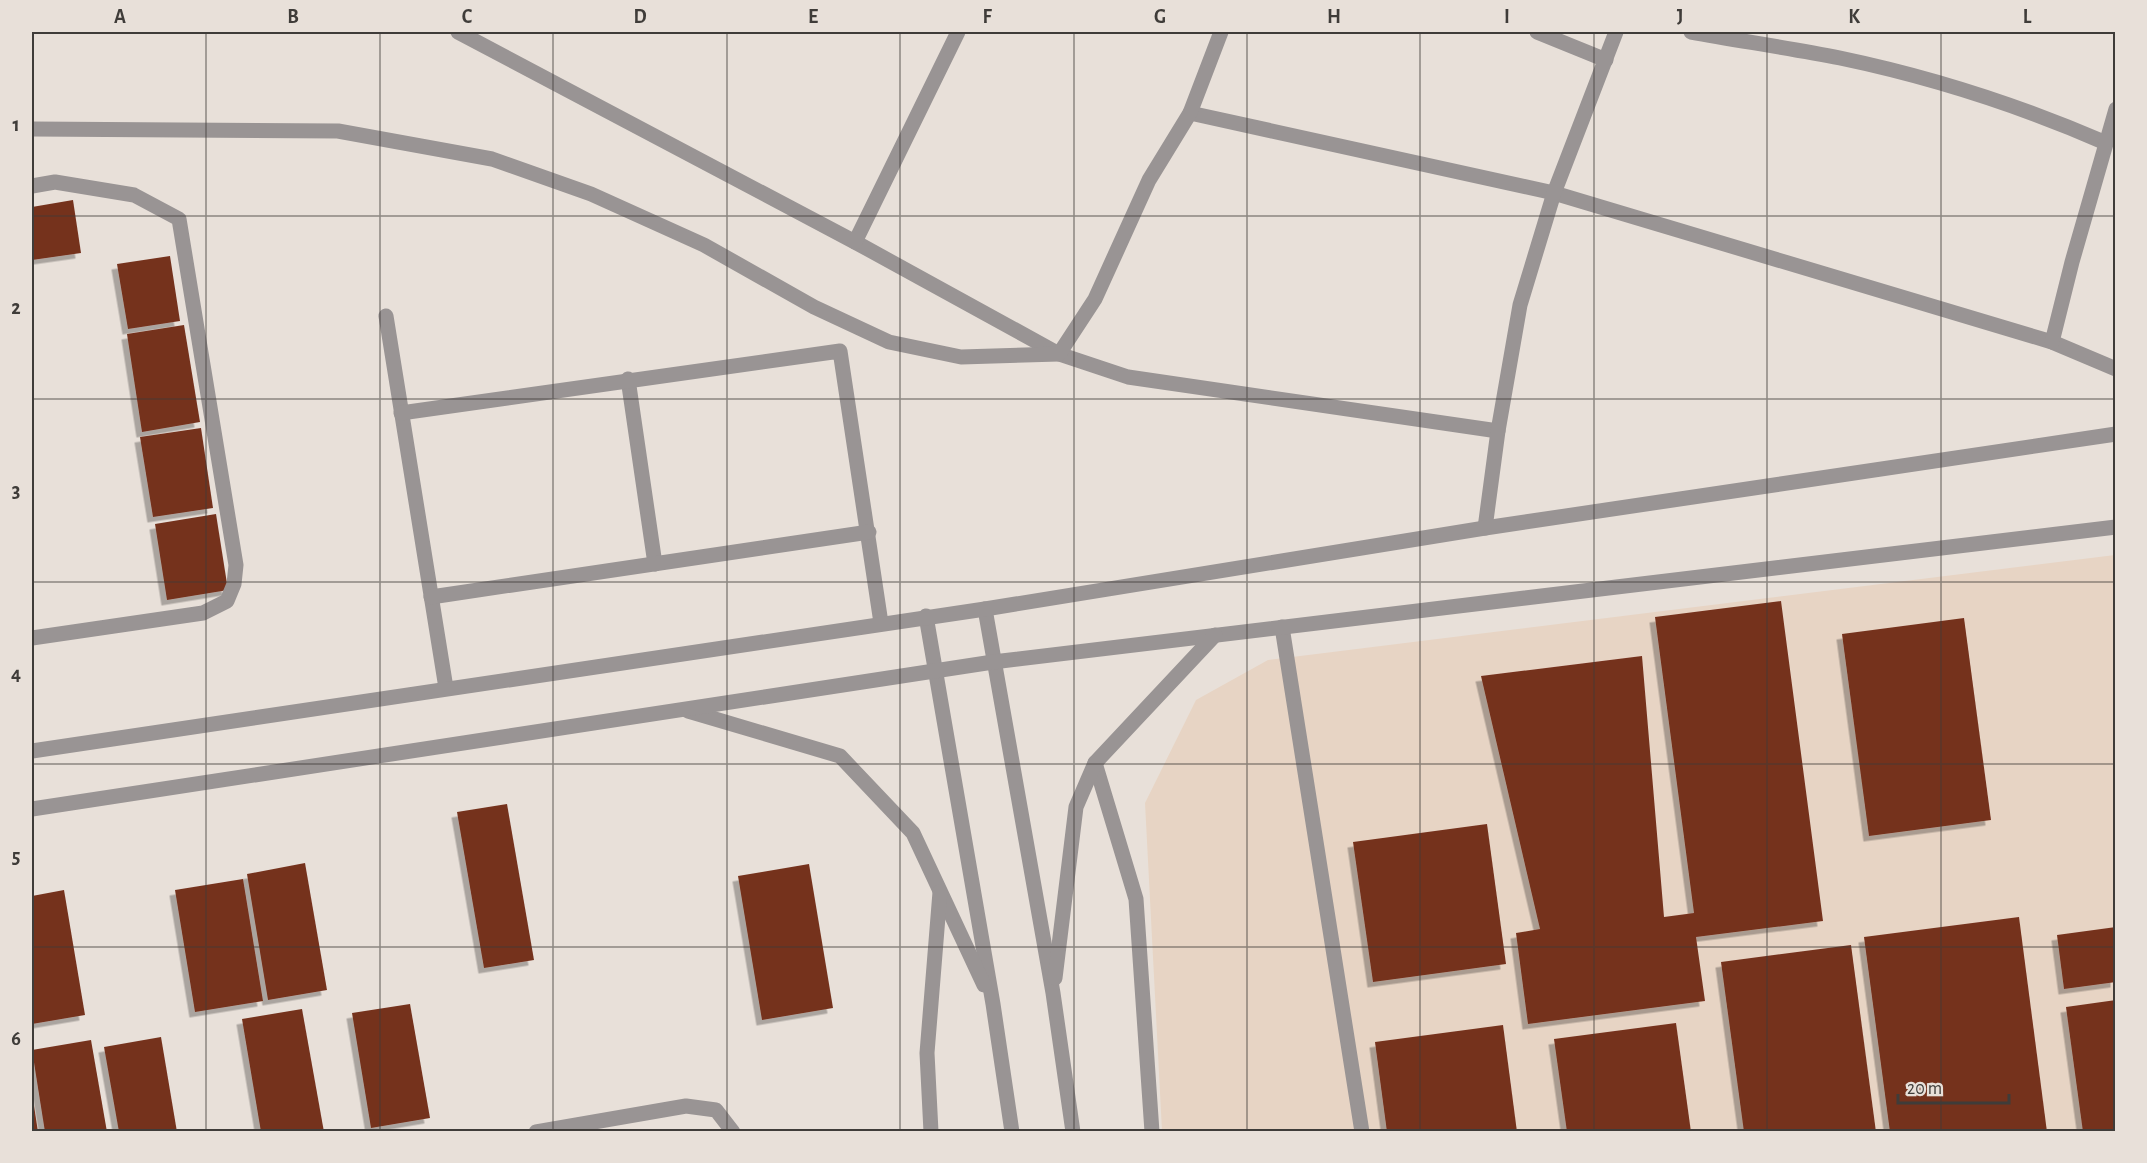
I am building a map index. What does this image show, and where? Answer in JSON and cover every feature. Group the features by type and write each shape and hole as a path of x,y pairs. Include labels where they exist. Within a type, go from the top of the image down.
{"street":[{"path":"458,32 855,242 1059,354 1128,377 1498,431"},
{"path":"855,242 958,32"},
{"path":"1059,354 1095,298 1149,180 1190,113 1221,32"},
{"path":"1537,32 1606,60"},
{"path":"1485,528 1498,431 1520,305 1554,193 1616,32"},
{"path":"1691,32 1841,58 1945,85 2042,115 2106,143"},
{"path":"2052,342 2115,110"},
{"path":"1190,113 1554,193 2052,342 2115,369"},
{"path":"32,129 338,130 492,159 591,194 694,240 814,306 889,342 961,357 1059,354"},
{"path":"32,186 55,182 134,195 178,219 236,565 234,584 227,601 203,613 32,638"},
{"path":"386,316 446,688"},
{"path":"401,413 840,351 881,623"},
{"path":"628,380 655,564"},
{"path":"32,751 985,609 1485,528 2115,434"},
{"path":"32,810 993,662 2115,527"},
{"path":"431,597 869,532"},
{"path":"985,609 1053,993 1073,1131"},
{"path":"926,616 933,671 993,1004 1011,1131"},
{"path":"1282,627 1362,1131"},
{"path":"1053,993 1076,807 1095,763 1215,635"},
{"path":"682,709 840,756 913,833 993,1004"},
{"path":"1095,763 1136,899 1152,1131"},
{"path":"931,1131 927,1053 940,892"},
{"path":"536,1131 686,1106 716,1110 733,1131"}],"shaded area":[{"path":"2115,555 2115,1131 1162,1131 1145,803 1196,700 1268,660"}],"building":[{"path":"73,200 81,253 32,260 32,207"},
{"path":"170,256 180,321 128,329 117,264"},
{"path":"184,325 200,422 142,432 127,334"},
{"path":"201,428 213,508 153,517 140,437"},
{"path":"216,514 228,590 167,600 155,524"},
{"path":"1781,601 1823,921 1696,937 1705,1001 1528,1024 1516,933 1540,929 1481,676 1642,656 1664,917 1694,913 1655,617"},
{"path":"1964,618 1991,820 1869,836 1842,634"},
{"path":"507,804 534,960 484,968 457,812"},
{"path":"1487,824 1506,964 1373,982 1353,842"},
{"path":"305,863 327,990 268,1000 247,874"},
{"path":"809,864 833,1008 762,1020 738,876"},
{"path":"243,879 263,1001 195,1012 175,890"},
{"path":"64,890 85,1015 32,1024 32,896"},
{"path":"2019,917 2047,1132 1890,1132 1864,937"},
{"path":"2116,927 2116,982 2064,989 2057,935"},
{"path":"1851,945 1876,1132 1744,1132 1721,962"},
{"path":"2116,1000 2116,1132 2083,1132 2066,1007"},
{"path":"410,1004 430,1118 371,1128 352,1013"},
{"path":"302,1009 324,1132 261,1132 242,1019"},
{"path":"1676,1023 1691,1132 1567,1132 1554,1039"},
{"path":"1503,1025 1517,1132 1387,1132 1375,1042"},
{"path":"161,1037 177,1132 119,1132 104,1047"},
{"path":"91,1040 107,1132 45,1132 32,1050"},
{"path":"33,1099 38,1132 32,1132"}]}
